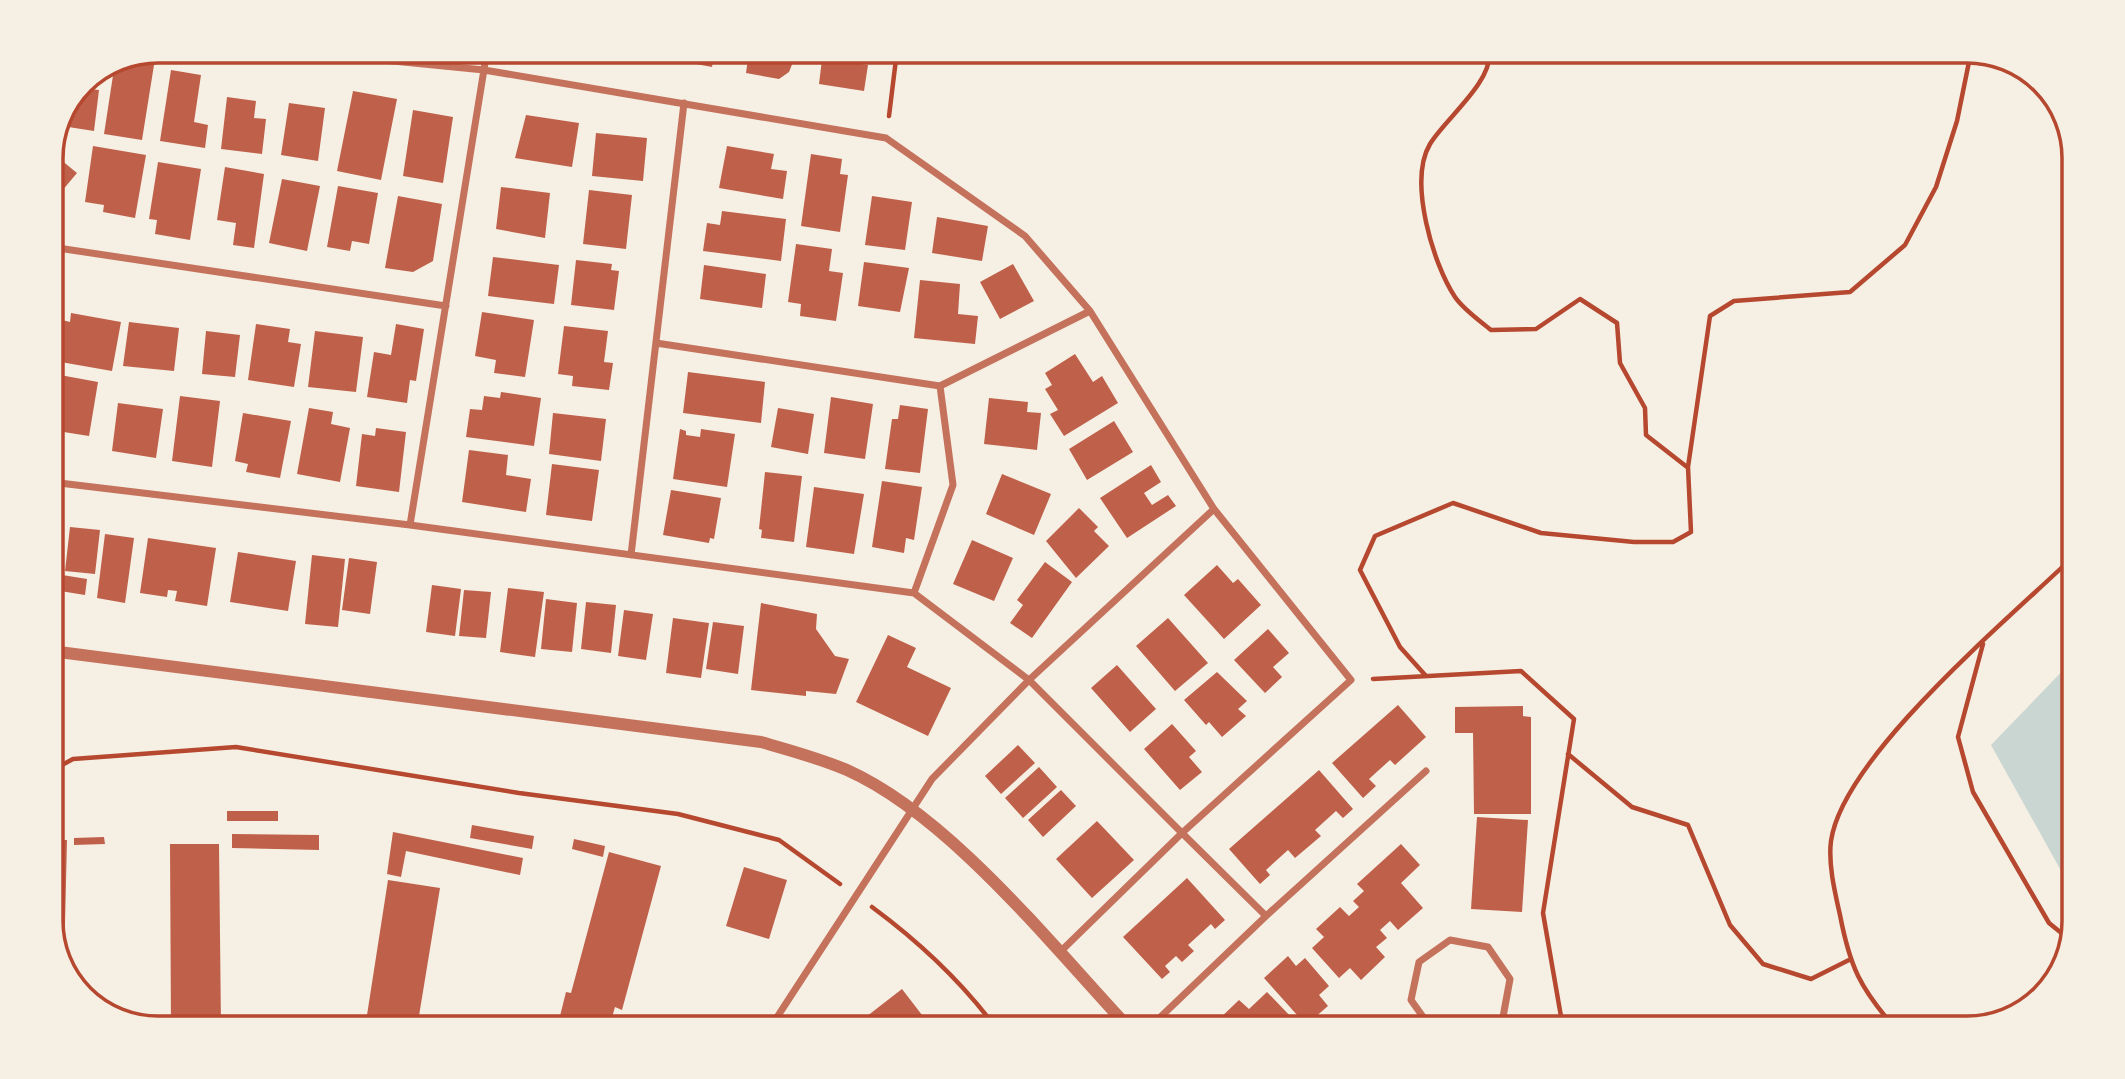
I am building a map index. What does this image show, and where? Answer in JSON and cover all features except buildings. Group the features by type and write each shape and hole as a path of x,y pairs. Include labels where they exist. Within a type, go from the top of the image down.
{"street":[{"path":"413,63 484,70 886,138 1025,236 1090,311 1214,509 1351,680 1182,833 1059,953"},
{"path":"410,525 485,63"},
{"path":"631,555 684,103"},
{"path":"63,249 446,306"},
{"path":"656,343 940,386 1090,311"},
{"path":"914,593 953,485 940,386"},
{"path":"63,483 410,525 914,593 1029,680 1266,916"},
{"path":"778,1016 932,779 1029,680 1214,509"},
{"path":"63,653 761,742 848,771 912,809 987,876 1118,1016"},
{"path":"1162,1016 1266,916 1426,771"},
{"path":"1422,1016 1411,1000 1419,962 1450,940 1488,947 1510,979 1503,1016"}],"path":[{"path":"886,138 895,63"},
{"path":"1488,63 1474,90 1428,146 1420,194 1431,247 1456,298 1490,330 1536,329 1580,299 1617,323 1620,363 1645,408 1646,435 1688,467"},
{"path":"1426,676 1399,647 1360,570 1375,536 1453,503 1541,533 1634,542 1673,542 1691,532 1688,467 1710,317 1734,301 1850,292 1905,245 1937,187 1957,121 1969,63"},
{"path":"1884,1016 1874,1004 1849,960 1835,891 1831,841 1848,792 1888,739 2062,568"},
{"path":"1984,643 1958,737 1973,792 2049,923 2061,933"},
{"path":"1351,680 1521,671 1574,719 1543,913 1561,1016"},
{"path":"63,764 73,759 236,747 519,793 678,814 779,840"},
{"path":"1568,754 1632,807 1688,825 1730,925 1763,964 1811,979 1849,960"},
{"path":"906,932 979,1004 988,1016"}],"shaded area":[{"path":"2062,671 2062,872 1991,745"}]}
